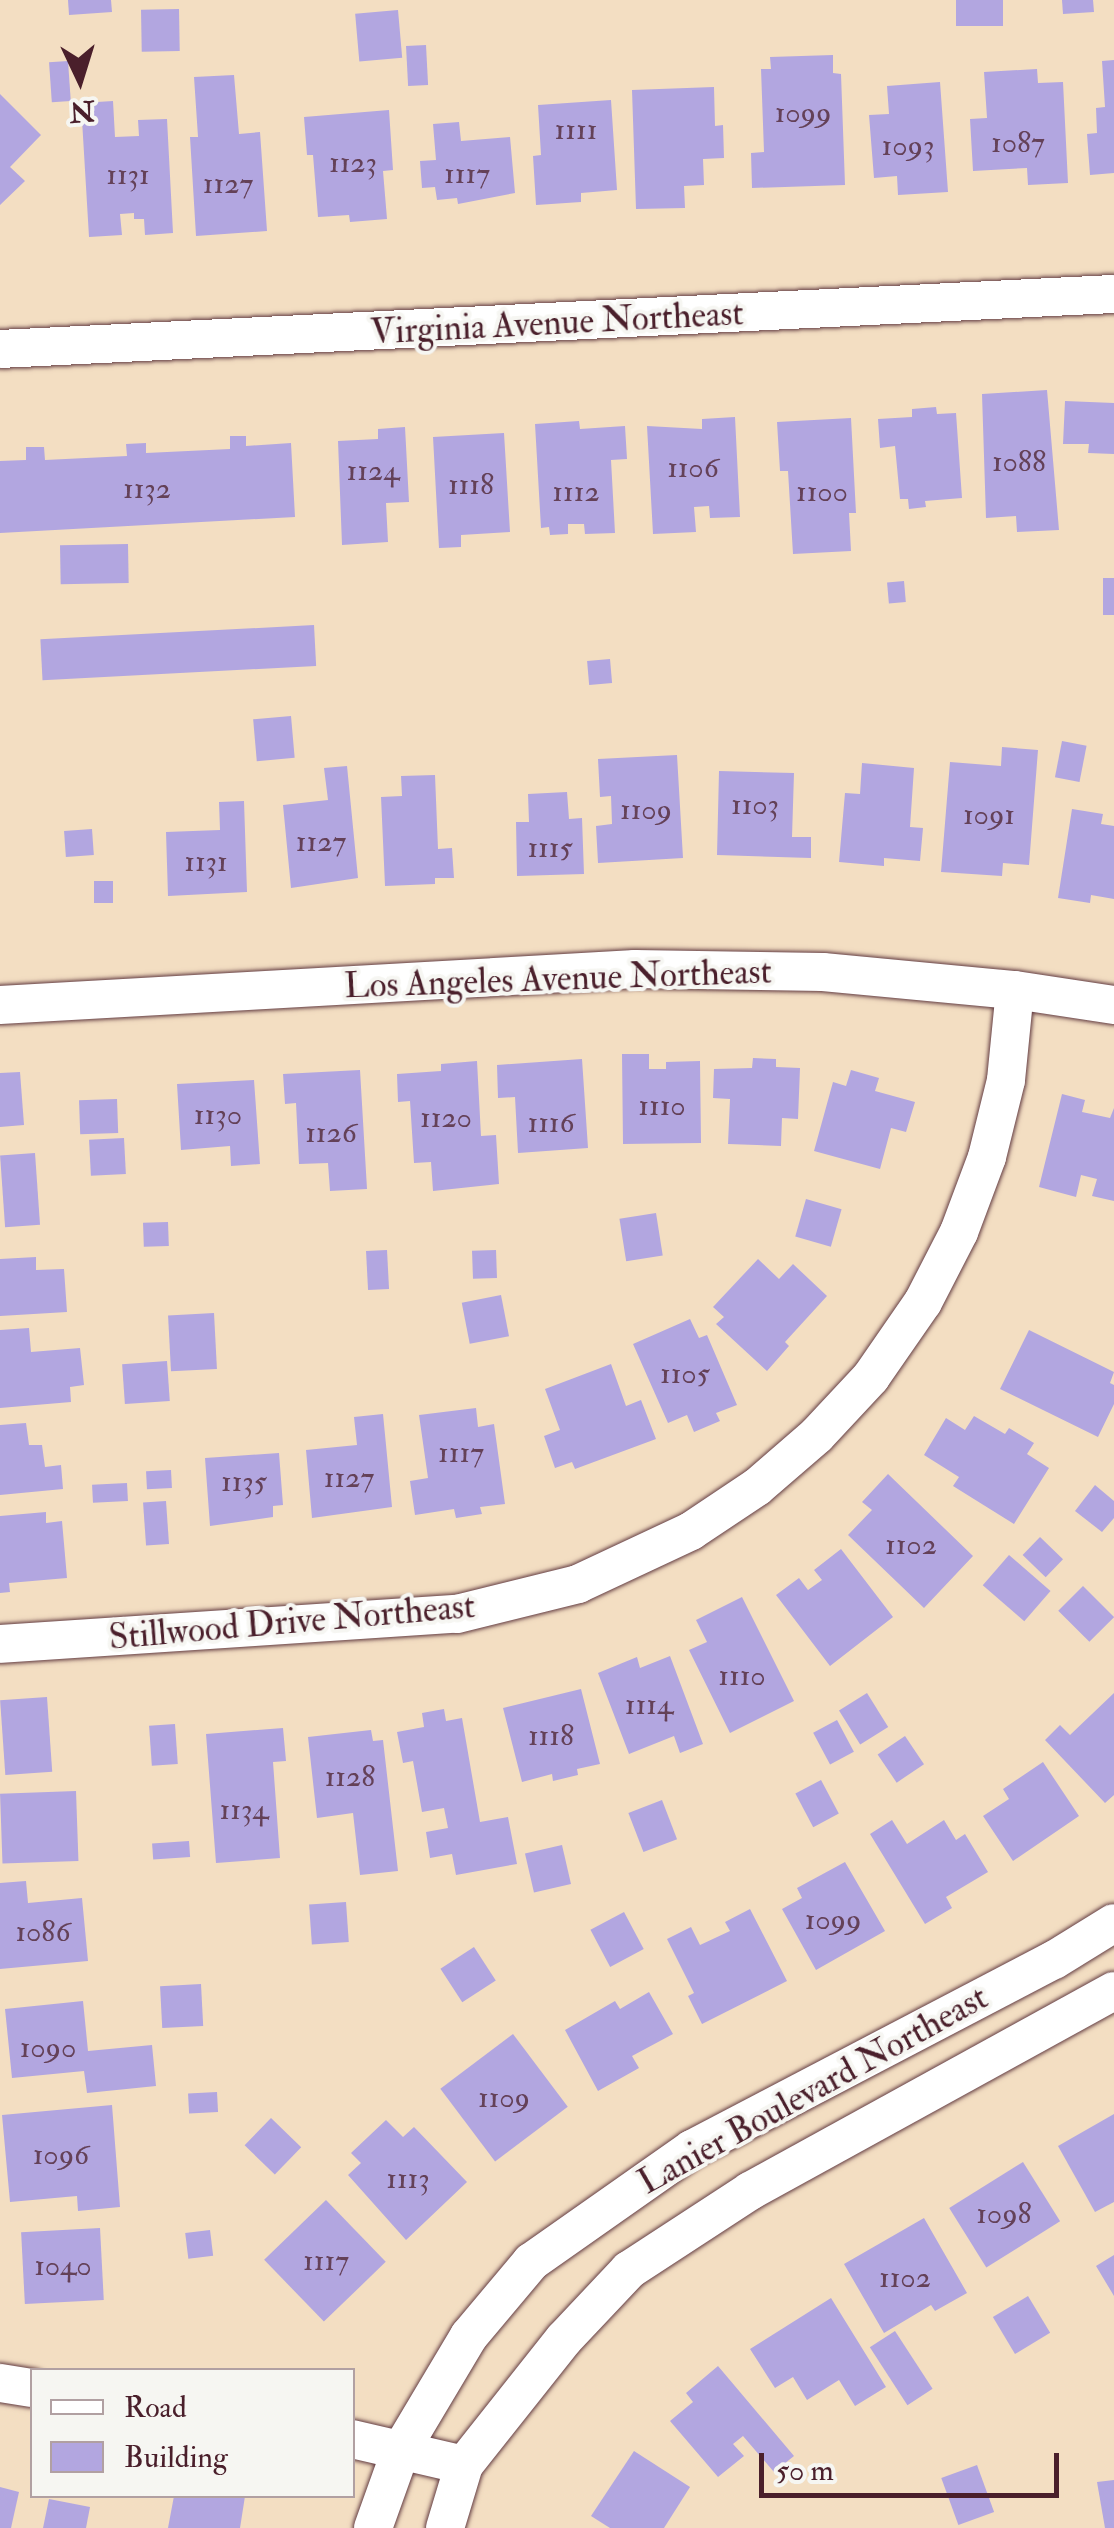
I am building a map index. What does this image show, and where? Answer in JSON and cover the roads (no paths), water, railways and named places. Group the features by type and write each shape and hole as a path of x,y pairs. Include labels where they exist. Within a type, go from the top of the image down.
{"street":[{"name":"Virginia Avenue Northeast","path":"0,349 1114,294"},
{"name":"Los Angeles Avenue Northeast","path":"0,1005 634,970 823,972 1016,990 1114,1006"},
{"name":"Stillwood Drive Northeast","path":"0,1644 457,1614 578,1584 691,1531 757,1487 818,1435 871,1376 923,1302 959,1232 987,1157 1006,1080 1016,990"},
{"name":"Lanier Boulevard Northeast","path":"373,2528 401,2450 469,2336 530,2262 692,2148 1054,1960 1114,1923"},
{"name":"Lanier Boulevard Northeast","path":"445,2528 464,2465 564,2339 629,2270 750,2192 1114,1991"},
{"path":"0,2383 30,2388"},
{"path":"355,2440 464,2465"}]}
